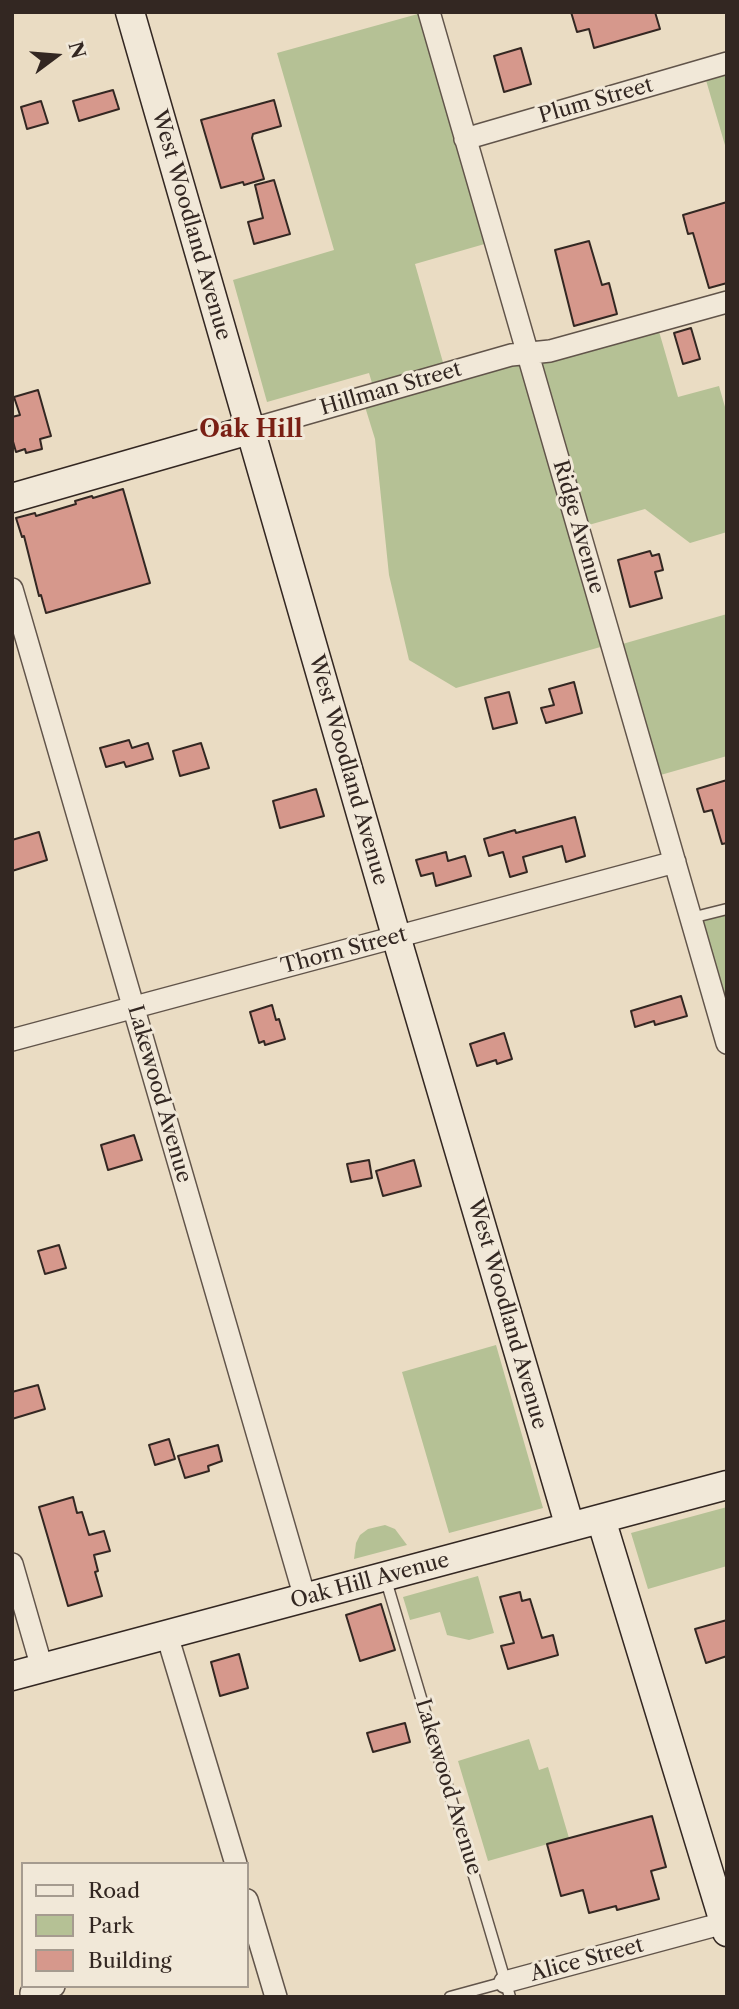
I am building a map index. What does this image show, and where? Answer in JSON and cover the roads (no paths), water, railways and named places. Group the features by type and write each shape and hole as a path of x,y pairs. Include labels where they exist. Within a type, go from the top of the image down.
{"street":[{"name":"West Woodland Avenue","path":"130,12 570,1527"},
{"name":"Ridge Avenue","path":"429,12 727,1043"},
{"name":"Plum Street","path":"465,139 727,63"},
{"name":"Hillman Street","path":"12,498 511,355 550,351 727,302"},
{"name":"Lakewood Avenue","path":"12,589 305,1598"},
{"name":"Thorn Street","path":"12,1040 675,862"},
{"name":"Oak Hill Avenue","path":"12,1676 727,1485"},
{"path":"601,1519 725,1928"},
{"path":"12,1564 42,1668"},
{"path":"167,1634 235,1862"},
{"path":"248,1908 251,1931 276,1997"},
{"name":"Alice Street","path":"508,1989 725,1928"},
{"path":"31,1993 47,1988"}],"lane":[{"path":"691,918 727,909"},
{"name":"Lakewood Avenue","path":"385,1577 508,1989"},
{"name":"Alice Street","path":"450,1997 508,1989"}],"district":[{"name":"Oak Hill","path":"251,430"}]}
